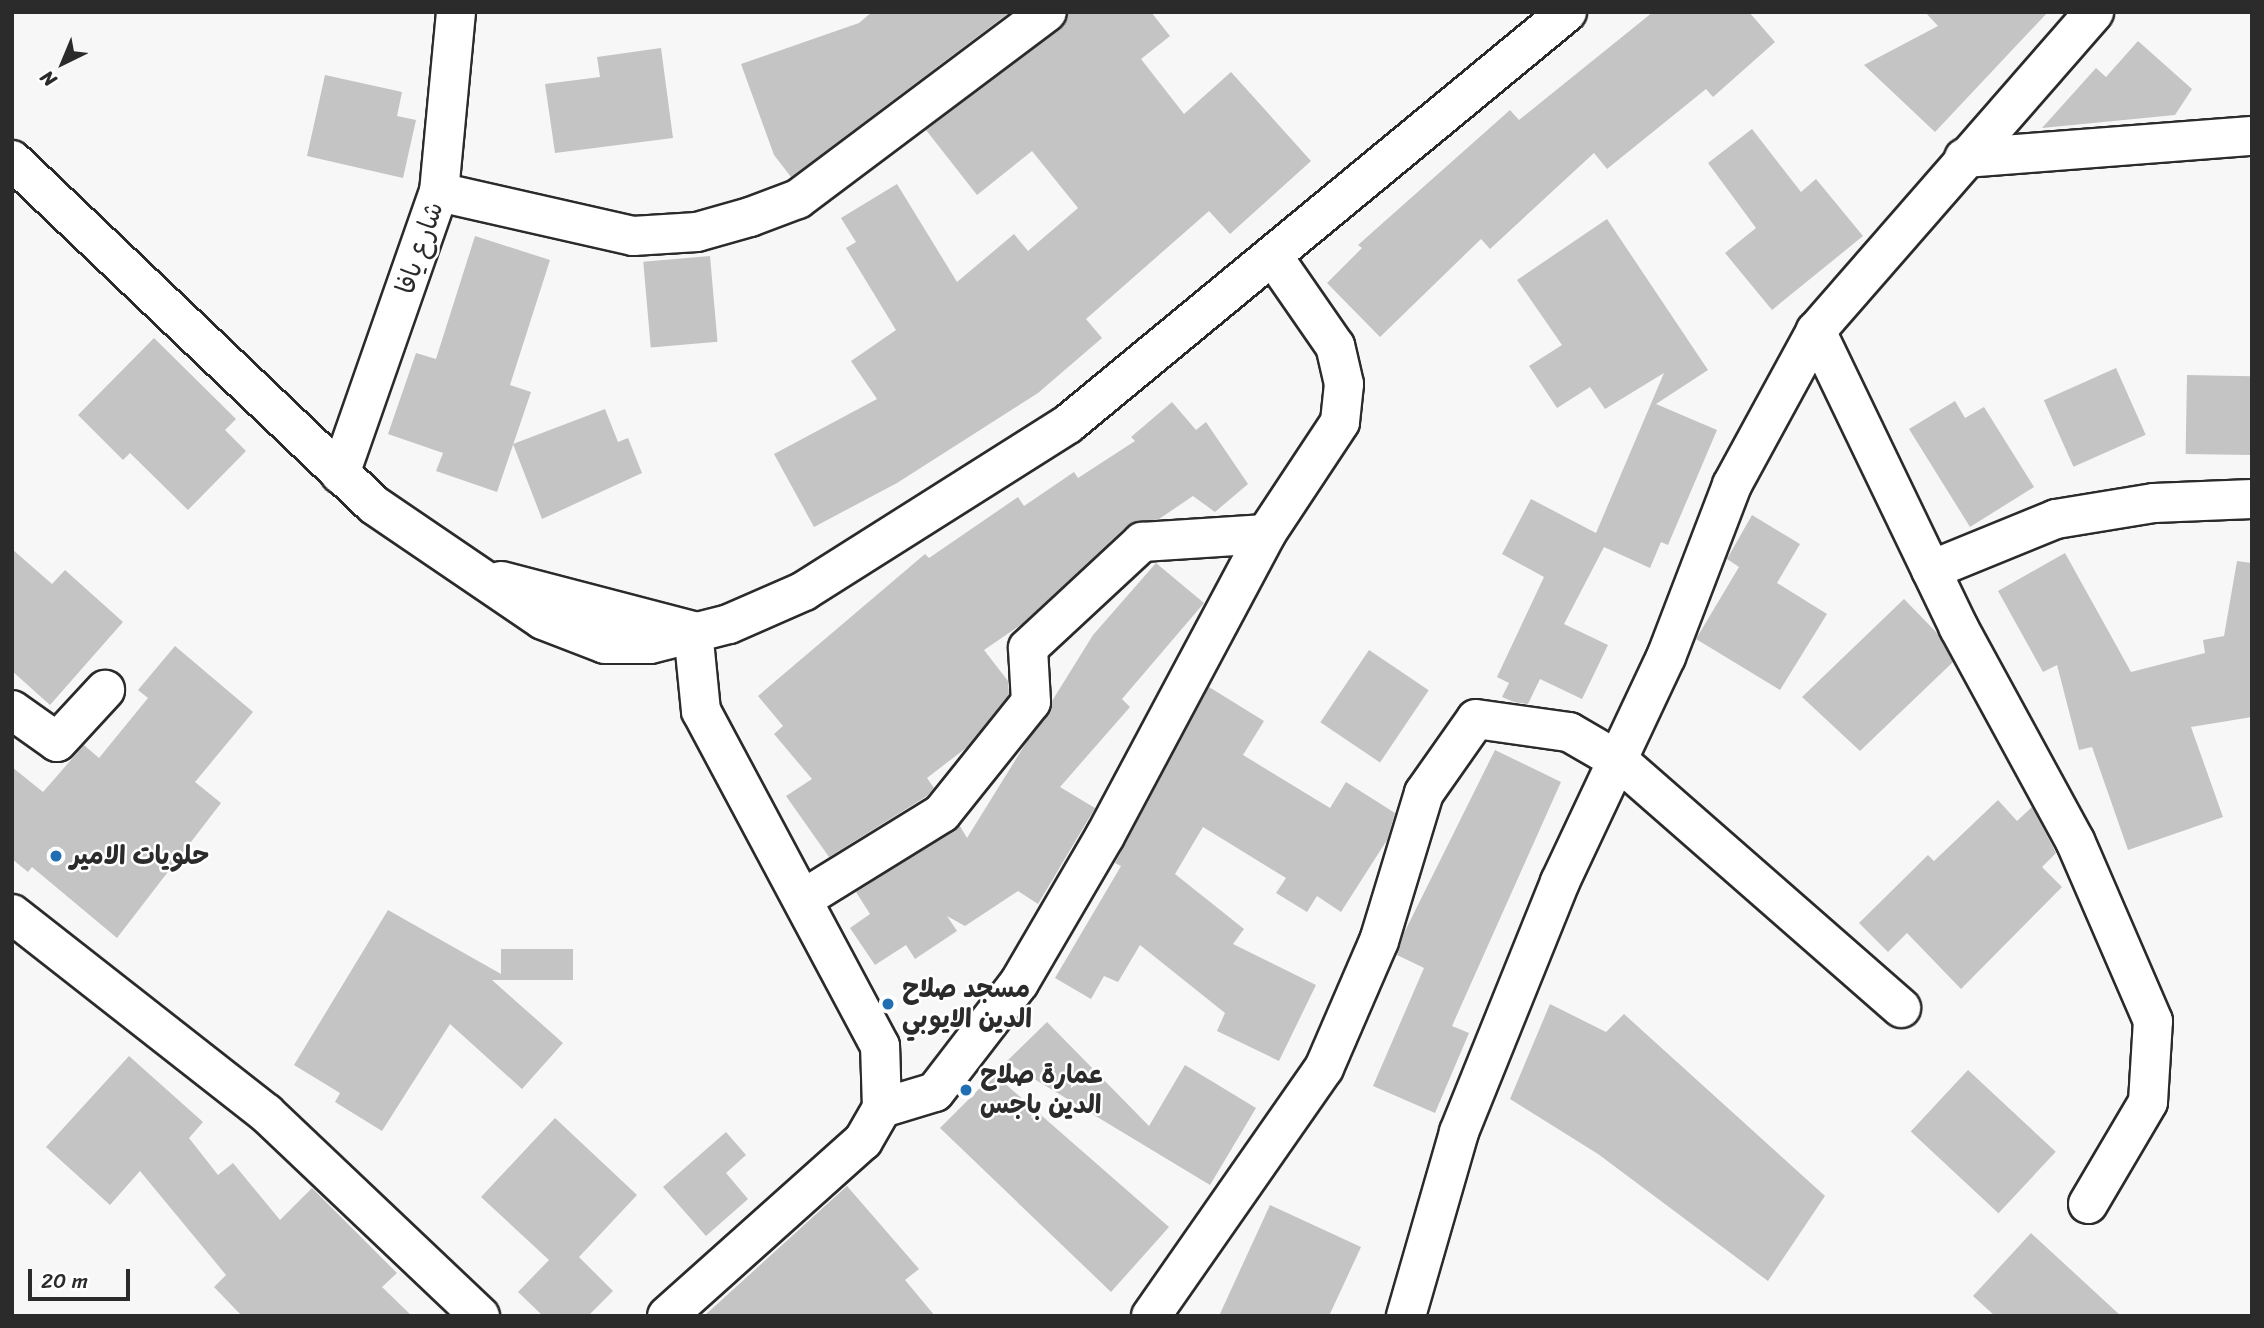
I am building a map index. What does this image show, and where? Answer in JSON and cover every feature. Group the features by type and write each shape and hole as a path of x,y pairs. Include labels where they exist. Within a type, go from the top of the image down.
{"street":[{"name":"شارع يافا","path":"340,474 439,192 456,12"},
{"path":"439,192 633,236 697,232 750,217 798,199 1047,12"},
{"path":"12,160 340,474 465,572 693,631 742,619 874,552 1068,424 1567,12"},
{"path":"1406,1316 1459,1132 1560,882 1619,761 1732,485 1816,331 2094,12"},
{"path":"1964,158 2252,136"},
{"path":"882,1108 935,1092 1019,983 1105,836 1266,534 1340,422 1344,384 1335,346 1273,257"},
{"path":"1816,331 1931,570 2075,841 2153,1021 2148,1102 2088,1203"},
{"path":"1931,570 2056,519 2154,503 2252,499"},
{"path":"803,899 942,813 1031,702 1028,648 1142,542 1266,534"},
{"path":"667,1316 863,1141 882,1108 880,1046 701,710 693,631"},
{"path":"12,709 57,742 105,690"},
{"path":"1150,1316 1324,1068 1379,941 1424,793 1476,719 1569,732 1619,761 1901,1008"},
{"path":"12,914 266,1113 480,1316"}],"building":[{"path":"872,12 1010,12 791,177 774,155 741,64 859,23"},
{"path":"1068,12 1151,12 1170,36 1141,59 1184,114 1231,72 1311,161 1230,234 1209,211 1086,319 1102,338 1038,393 897,483 814,527 774,454 877,399 851,361 896,330 846,248 856,242 841,218 897,184 957,282 1014,234 1028,251 1078,208 1032,151 977,195 926,130 1060,29"},
{"path":"1653,12 1749,12 1775,42 1713,97 1706,89 1607,169 1594,153 1490,249 1481,239 1380,337 1327,283 1362,248 1358,245 1510,110 1519,120"},
{"path":"1925,12 2048,12 1935,132 1864,65 1938,26"},
{"path":"2138,41 2192,89 2175,115 2042,128 2096,68 2106,77"},
{"path":"661,48 673,138 555,153 545,84 600,77 597,57"},
{"path":"325,75 402,92 397,116 416,120 403,178 307,156"},
{"path":"1752,129 1801,192 1816,179 1863,236 1772,310 1725,253 1756,228 1708,163"},
{"path":"1607,219 1708,370 1656,404 1717,430 1668,545 1661,542 1650,568 1604,547 1564,624 1608,645 1582,699 1540,679 1528,704 1514,702 1502,697 1509,683 1497,677 1544,577 1502,554 1531,499 1596,533 1664,373 1605,409 1590,387 1557,408 1529,366 1562,345 1517,280"},
{"path":"475,236 550,260 510,385 531,392 497,492 436,471 443,453 388,434 416,353 436,359"},
{"path":"710,256 717,342 651,348 643,262"},
{"path":"154,338 236,419 225,430 246,451 188,510 130,453 123,460 78,415"},
{"path":"2116,368 2146,435 2074,467 2044,400"},
{"path":"2187,375 2252,376 2251,455 2186,454"},
{"path":"1955,401 1965,418 1984,407 2034,487 1970,527 1909,429"},
{"path":"1172,402 1196,430 1206,422 1248,484 1215,512 1193,496 1159,519 1128,525 1022,624 984,650 1008,681 1009,695 966,748 927,778 934,788 927,796 829,857 786,796 812,779 774,734 783,726 758,696 925,554 929,558 1018,497 1024,506 1074,472 1078,478 1135,441 1131,437"},
{"path":"605,409 618,442 628,438 642,473 542,519 513,444"},
{"path":"1752,515 1800,544 1777,583 1827,614 1780,690 1696,639 1739,567 1727,559"},
{"path":"12,549 52,584 65,570 123,622 50,705 12,671"},
{"path":"2065,553 2131,672 2205,653 2203,640 2224,636 2237,561 2252,563 2252,717 2191,727 2223,817 2128,850 2092,747 2079,750 2057,665 2043,672 1998,591"},
{"path":"1156,563 1204,603 1122,699 1130,707 1060,787 1095,808 1038,904 1018,891 965,926 947,916 957,931 915,959 906,945 875,965 850,928 870,914 856,892 960,826 967,838 1093,635"},
{"path":"1904,599 1938,634 1953,662 1860,751 1802,697"},
{"path":"175,646 253,712 195,782 221,803 117,938 32,867 28,872 12,859 12,767 43,792 84,745 99,758 148,698 138,690"},
{"path":"1369,650 1429,690 1380,762 1320,722"},
{"path":"1209,687 1264,721 1243,755 1330,808 1346,782 1395,813 1387,840 1341,912 1317,896 1307,912 1276,893 1286,878 1203,827 1175,874 1244,929 1233,944 1316,985 1279,1061 1217,1031 1225,1013 1140,945 1118,982 1104,976 1091,999 1055,978 1121,866 1115,863"},
{"path":"1495,750 1561,782 1452,1026 1469,1033 1435,1113 1373,1086 1424,968 1397,955 1404,933"},
{"path":"1998,800 2017,821 2032,807 2056,853 2042,867 2062,887 1961,989 1907,933 1888,952 1859,923 1928,855 1934,861"},
{"path":"388,910 501,974 501,949 573,949 573,980 492,980 563,1043 522,1089 450,1024 382,1131 335,1102 340,1093 294,1065"},
{"path":"1550,1004 1606,1032 1624,1014 1825,1196 1768,1281 1598,1154 1510,1099"},
{"path":"1047,1022 1149,1126 1185,1065 1256,1108 1210,1185 1006,1062"},
{"path":"129,1056 203,1122 189,1138 218,1175 233,1163 280,1220 312,1188 397,1273 382,1287 412,1316 242,1316 214,1287 226,1275 140,1171 110,1205 46,1147"},
{"path":"1968,1070 2056,1152 1998,1213 1911,1131"},
{"path":"994,1074 1169,1227 1111,1292 940,1128"},
{"path":"555,1118 637,1195 579,1257 613,1291 588,1316 543,1316 518,1292 549,1260 481,1197"},
{"path":"726,1132 746,1155 726,1173 748,1199 706,1236 663,1187"},
{"path":"847,1186 919,1269 905,1280 935,1316 704,1316"},
{"path":"1270,1205 1361,1247 1329,1316 1219,1316"},
{"path":"2031,1233 2121,1316 1995,1316 1973,1296"}],"place":[{"name":"حلويات الامير","path":"56,856"},
{"name":"مسجد صلاح الدين الايوبي","path":"888,1004"},
{"name":"عمارة صلاح الدين باجس","path":"966,1090"}]}
